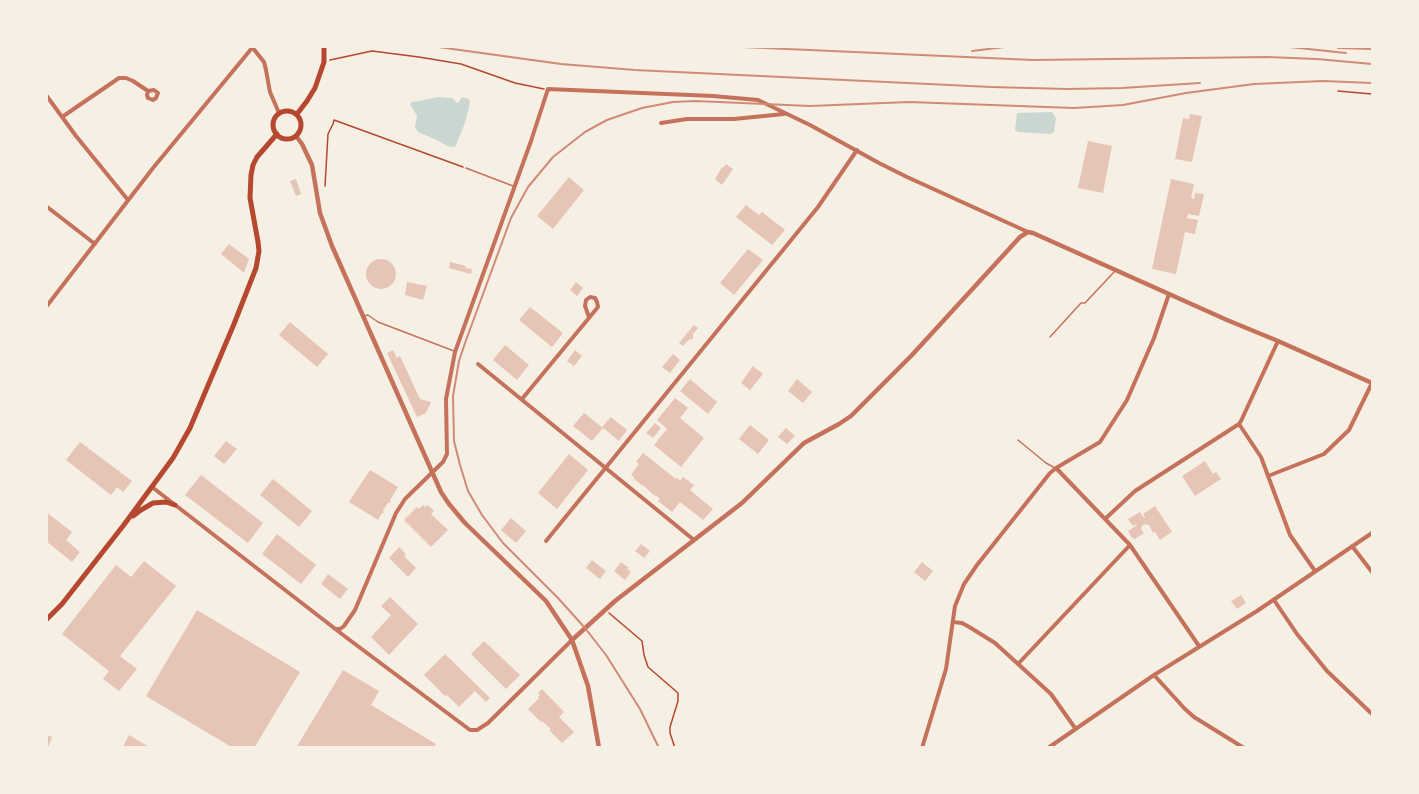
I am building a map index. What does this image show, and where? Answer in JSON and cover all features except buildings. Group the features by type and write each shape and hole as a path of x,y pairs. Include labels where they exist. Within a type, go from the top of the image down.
{"main road":[{"path":"297,114 315,88 324,62 324,46"},
{"path":"288,111 297,114 301,129 296,136 288,139 277,134 273,125 279,113 288,111"},
{"path":"46,620 66,599 152,487 190,428 204,399 255,268 259,251 258,234 250,198 253,165 277,134"},
{"path":"123,526 153,503 166,502 175,505"}],"street":[{"path":"46,307 128,200 252,47 264,62 270,92 279,113"},
{"path":"62,117 119,78 133,81 148,91"},
{"path":"335,629 344,626 355,610 396,513 405,499 443,462 447,454 446,399 455,352 548,89 701,95 758,100 907,177 1372,383 1349,430 1324,454 1268,476"},
{"path":"46,95 128,200"},
{"path":"661,123 687,119 734,119 784,113"},
{"path":"296,136 312,165 320,213 338,260 431,472 454,511 546,601 572,640 588,686 599,747"},
{"path":"546,542 818,207 857,150"},
{"path":"46,207 95,244"},
{"path":"152,487 466,728 474,730 488,723 606,609 742,503 804,443 851,416 912,355 1020,237 1028,232"},
{"path":"922,747 946,669 955,606 970,574 1050,473 1099,443 1127,400 1154,338 1169,294"},
{"path":"522,399 589,317 597,307 595,298 590,297 586,300 585,306 589,317"},
{"path":"1105,519 1135,491 1239,424 1278,341"},
{"path":"478,364 694,540"},
{"path":"1239,424 1261,457 1290,534 1315,571"},
{"path":"1056,468 1130,545 1199,646"},
{"path":"1048,747 1154,675 1274,600 1372,533"},
{"path":"1018,664 1130,545"},
{"path":"1352,546 1372,572"},
{"path":"1274,600 1297,634 1327,671 1372,714"},
{"path":"953,622 962,623 995,643 1051,694 1075,728"},
{"path":"1154,675 1194,717 1245,747"}],"lane":[{"path":"466,168 514,186"},
{"path":"1050,337 1115,271"},
{"path":"362,316 368,315 378,322 455,352"},
{"path":"1018,440 1046,463 1056,468"}],"path":[{"path":"324,62 372,51 461,64 515,83 548,89"},
{"path":"1338,91 1372,94"},
{"path":"325,186 328,134 334,120 466,168"},
{"path":"606,609 642,641 648,667 678,693 678,701 670,727 675,747"}],"shaded area":[{"path":"439,97 452,98 457,103 462,97 469,99 470,102 465,123 455,147 447,146 418,132 415,127 417,116 410,104 413,101"},
{"path":"1052,112 1056,118 1054,132 1051,134 1015,130 1017,113"}],"railway":[{"path":"431,46 561,64 635,70 1067,89 1200,83"},
{"path":"720,46 1033,60 1267,57 1372,64"},
{"path":"972,51 1013,46"},
{"path":"1280,46 1346,53"},
{"path":"1338,48 1372,49"},
{"path":"659,748 640,709 606,655 558,598 503,543 482,515 468,491 454,441 453,396 459,361 465,343 511,218 528,187 553,157 585,132 607,120 642,108 673,102 810,106 909,102 1074,108 1123,105 1186,93 1254,84 1323,81 1372,83"}]}
